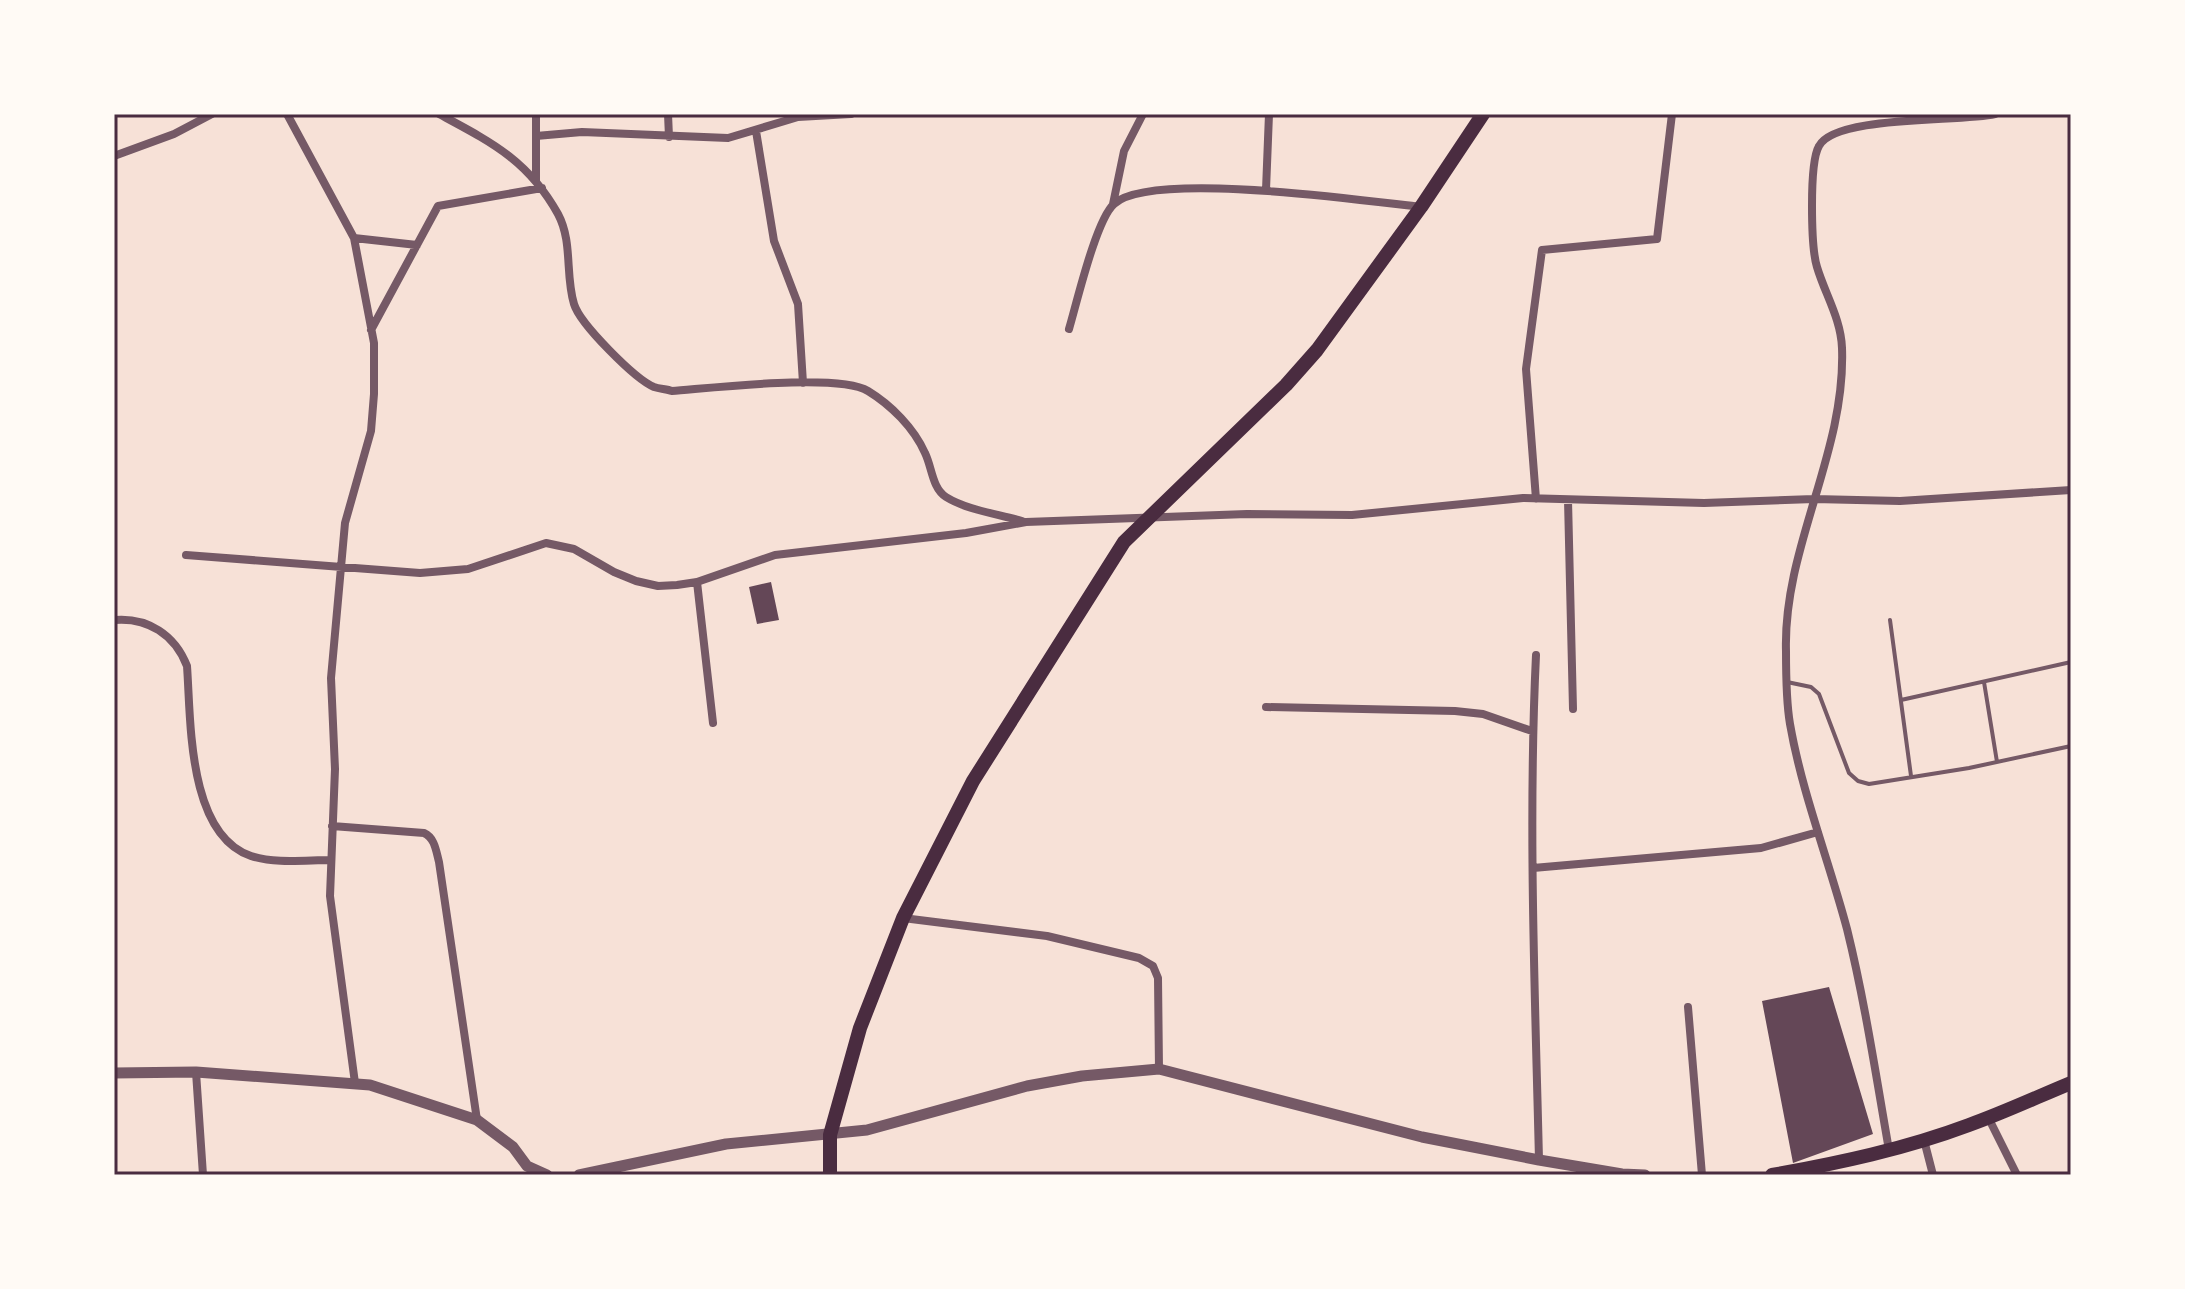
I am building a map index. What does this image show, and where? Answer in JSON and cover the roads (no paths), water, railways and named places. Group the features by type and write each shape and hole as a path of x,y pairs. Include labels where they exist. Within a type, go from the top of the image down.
{"main road":[{"path":"830,1175 830,1135 860,1028 903,918 973,781 1124,542 1286,385 1317,350 1421,207 1483,114"},
{"path":"1772,1175 1847,1168 2071,1083"}],"street":[{"path":"114,156 174,134 212,114"},
{"path":"287,114 354,238 371,330 374,394 371,431 345,523 331,678 335,769 330,896 355,1083"},
{"path":"439,114 501,148 539,184 561,219 575,308 636,374 654,387 672,391 838,383 866,389 901,417 918,439 943,495 959,503 1026,522"},
{"path":"536,114 539,184"},
{"path":"668,114 669,137"},
{"path":"536,136 582,132 728,138 798,116 851,114"},
{"path":"1069,329 1099,231 1113,204 1124,151 1143,114"},
{"path":"1266,190 1269,114"},
{"path":"1536,499 1526,369 1542,250 1657,239 1672,114"},
{"path":"1889,1150 1859,977 1790,724 1786,626 1801,542 1827,458 1838,400 1842,349 1837,319 1816,264 1812,194 1815,161 1819,145 1833,135 1879,119 1995,114"},
{"path":"756,131 774,241 798,304 803,383"},
{"path":"371,330 438,206 539,184"},
{"path":"1113,204 1140,192 1185,189 1266,190 1421,207"},
{"path":"354,238 417,245"},
{"path":"186,555 420,573 453,572 546,543 574,549 614,572 658,586 697,582 775,555 966,533 1026,522 1147,517 1352,515 1536,499 1704,503 1814,499 1900,501 2071,490"},
{"path":"1568,500 1573,709"},
{"path":"697,582 713,723"},
{"path":"114,620 125,619 148,625 172,638 180,649 187,666 195,774 206,807 219,830 235,847 250,856 331,860"},
{"path":"1536,655 1532,731 1539,1160"},
{"path":"1266,707 1455,711 1483,714 1532,731"},
{"path":"332,826 424,833 433,841 439,862 477,1120"},
{"path":"1533,868 1761,848 1818,832"},
{"path":"903,918 1047,936 1139,958 1153,966 1158,978 1159,1069"},
{"path":"1688,1007 1702,1175"},
{"path":"579,1175 726,1144 830,1135 895,1124 1027,1086 1082,1076 1159,1069 1422,1137 1539,1160 1645,1175"},
{"path":"114,1073 196,1072 370,1085 477,1120 513,1147 527,1166 547,1175"},
{"path":"196,1072 203,1175"},
{"path":"1988,1117 2017,1175"},
{"path":"1924,1140 1933,1175"}],"lane":[{"path":"1890,620 1911,778"},
{"path":"1901,700 2071,662"},
{"path":"1787,682 1811,687 1819,694 1849,773 1858,781 1869,784 2071,746"},
{"path":"1984,682 1997,762"}]}
